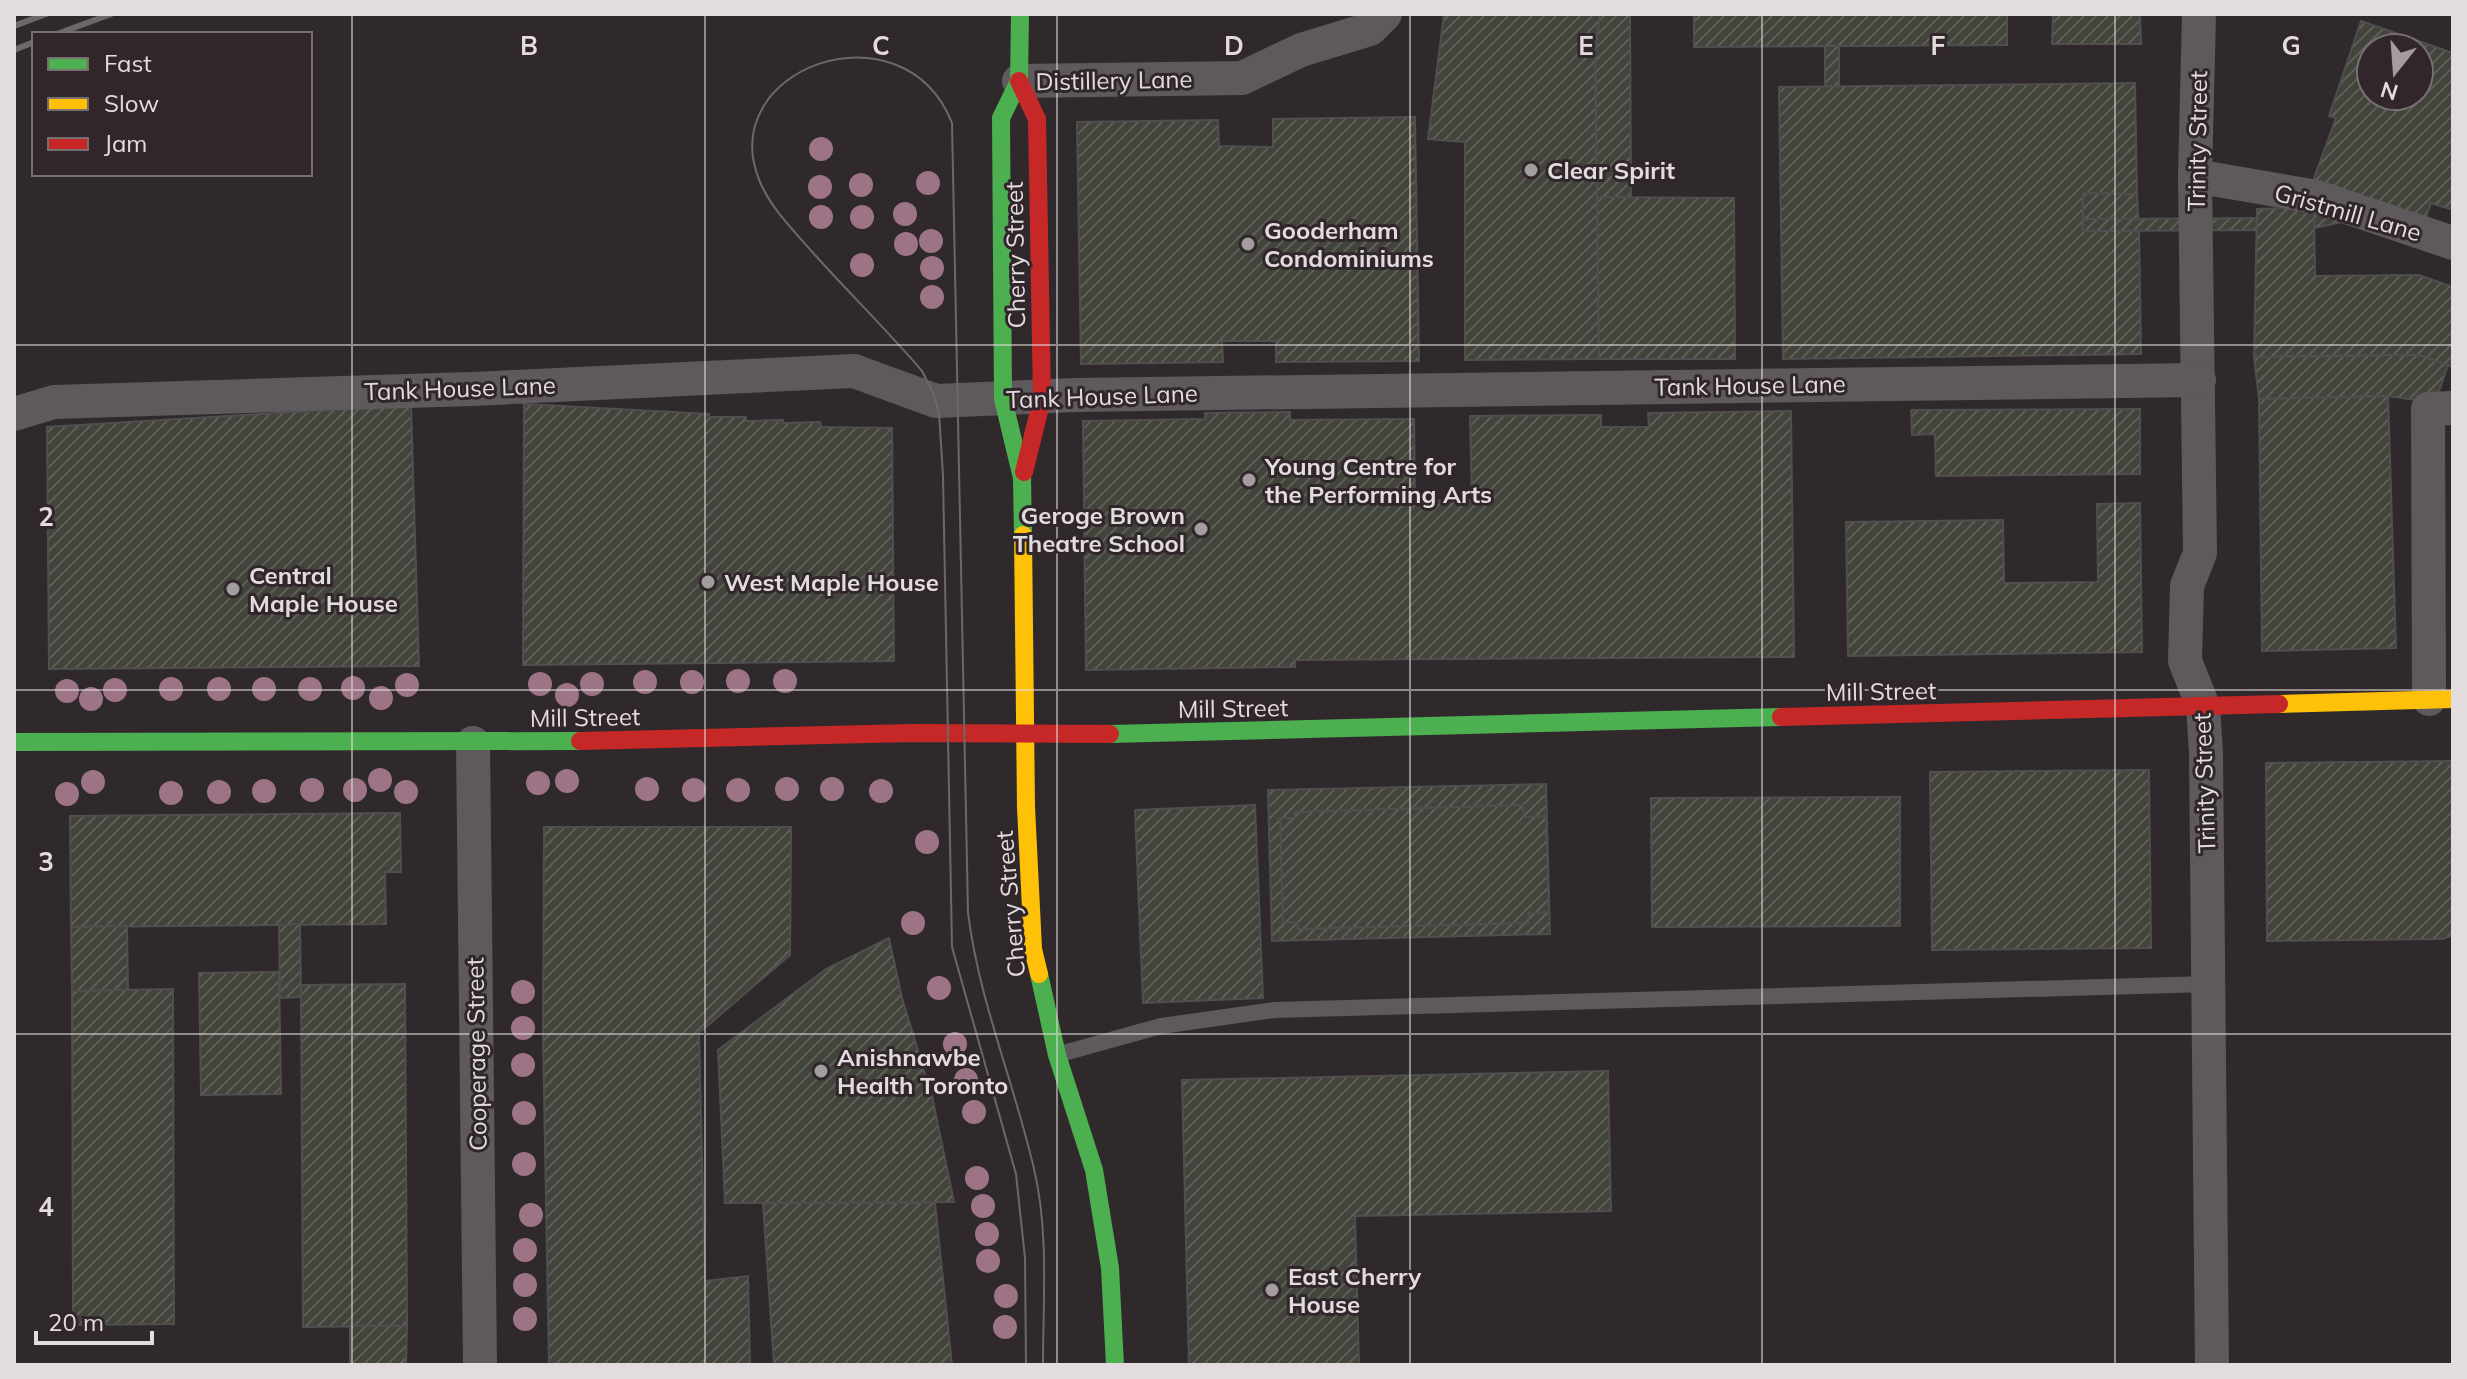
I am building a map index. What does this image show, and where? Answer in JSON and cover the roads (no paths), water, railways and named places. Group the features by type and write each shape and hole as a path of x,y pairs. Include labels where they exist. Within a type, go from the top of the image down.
{"street":[{"name":"Cherry Street","path":"1020,14 1019,81 1001,118 1003,399 1022,478 1033,949 1057,1055 1094,1170 1110,1268 1115,1365"},
{"name":"Distillery Lane","path":"1019,81 1242,78 1301,50 1370,29 1385,14"},
{"name":"Trinity Street","path":"2199,14 2195,176 2200,553 2187,586 2185,661 2203,706 2212,1365"},
{"name":"Cherry Street","path":"1019,81 1037,119 1042,398 1022,478"},
{"name":"Gristmill Lane","path":"2195,176 2317,197 2453,243"},
{"name":"Tank House Lane","path":"14,414 54,402 488,388 854,371 936,401 2199,380"},
{"path":"2441,699 2428,409 2453,408"},
{"name":"Mill Street","path":"14,742 473,743 912,733 1300,730 2441,699"},
{"name":"Cooperage Street","path":"473,743 480,1365"}],"lane":[{"path":"1057,1055 1161,1026 1274,1010 2209,984"}],"tram line":[{"path":"1026,1365 1025,1258 1016,1174 952,947 943,476 939,413 922,371 815,255 771,202 760,182 752,142 763,107 787,81 820,64 857,58 895,64 928,86 952,123 968,913 988,1010 1026,1137 1039,1193 1044,1266 1043,1365"}],"railway":[{"path":"14,26 46,14"},
{"path":"62,32 111,14"},
{"path":"14,50 32,43"}],"place":[{"name":"Clear Spirit","path":"1531,170"},
{"name":"Gooderham Condominiums","path":"1248,244"},
{"name":"Young Centre for the Performing Arts","path":"1249,480"},
{"name":"Geroge Brown Theatre School","path":"1201,529"},
{"name":"West Maple House","path":"708,582"},
{"name":"Central Maple House","path":"233,589"},
{"name":"Anishnawbe Health Toronto","path":"821,1071"},
{"name":"East Cherry House","path":"1272,1290"}]}
